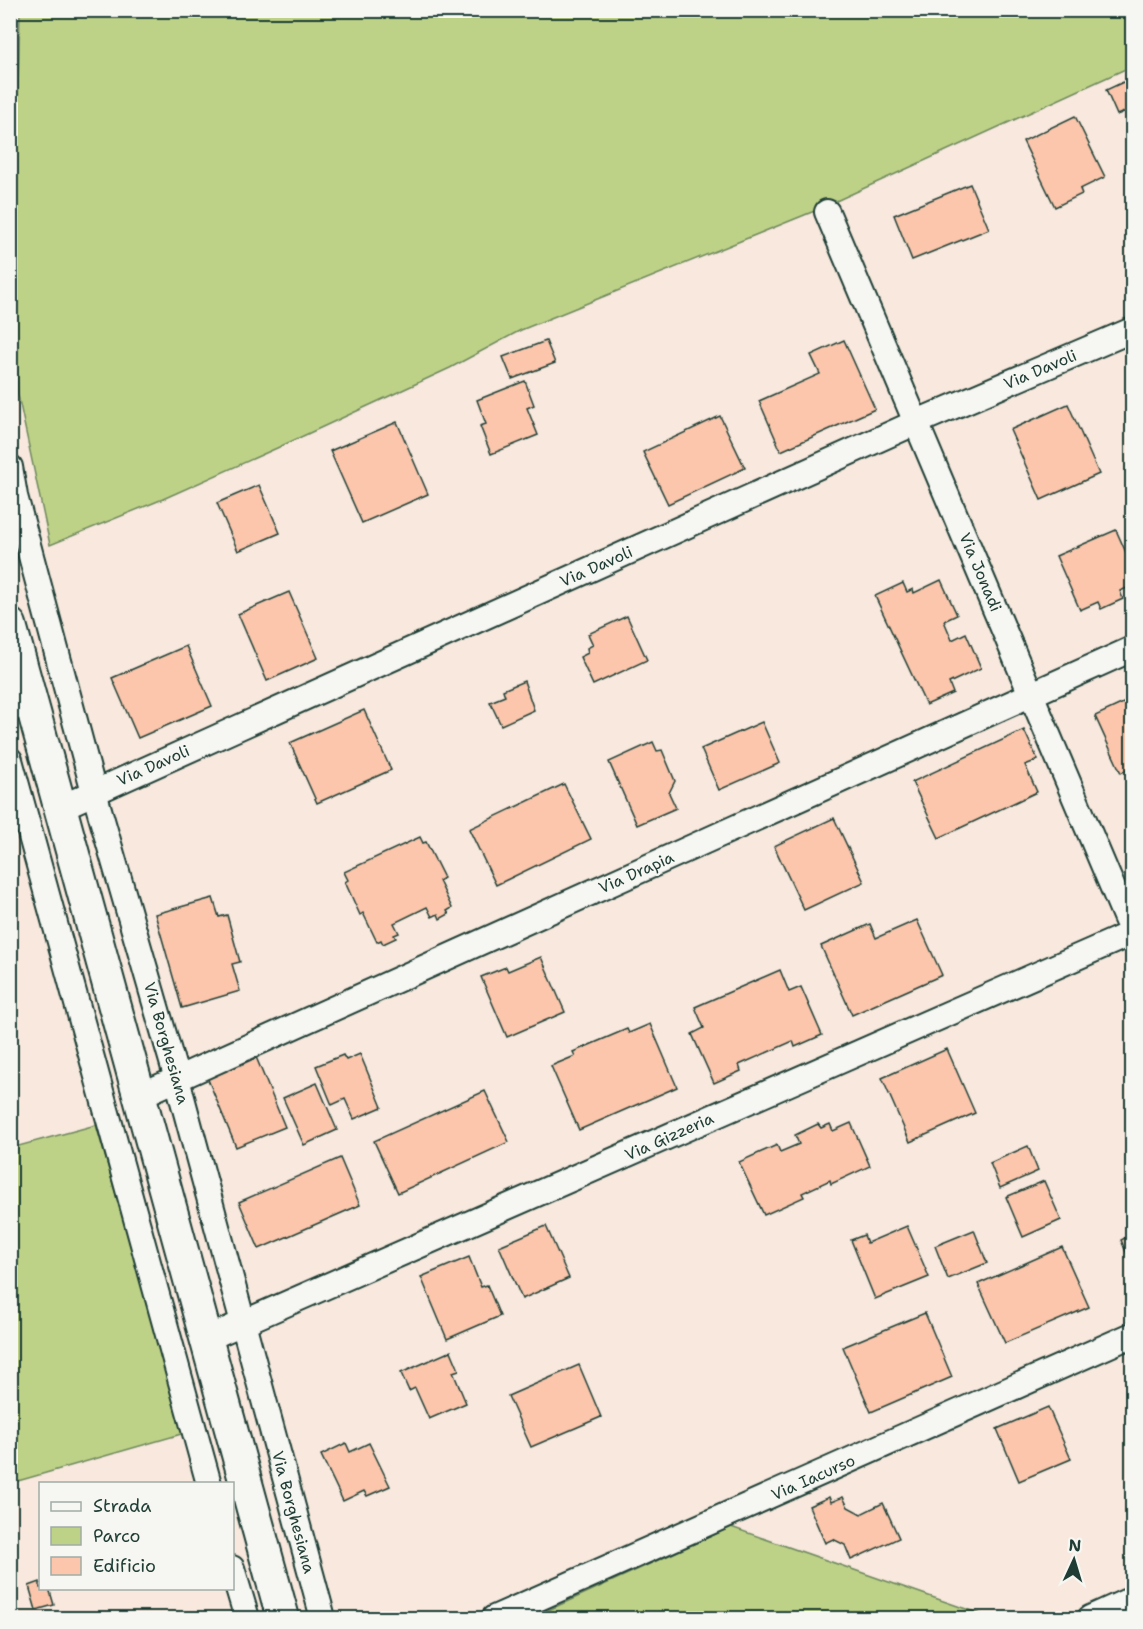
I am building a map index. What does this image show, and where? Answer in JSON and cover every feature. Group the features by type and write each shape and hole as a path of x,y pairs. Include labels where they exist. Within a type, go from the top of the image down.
{"street":[{"name":"Via Jonadi","path":"827,212 1132,933"},
{"name":"Via Davoli","path":"62,807 917,422 1132,330"},
{"name":"Via Borghesiana","path":"10,467 13,497 94,792 177,1079 323,1618"},
{"path":"10,625 21,704 62,807 283,1618"},
{"name":"Via Drapia","path":"139,1096 1132,649"},
{"path":"10,760 208,1482"},
{"name":"Via Gizzeria","path":"206,1339 1132,933"},
{"name":"Via Iacurso","path":"494,1618 1132,1335"},
{"path":"234,1575 246,1618"},
{"path":"1090,1618 1132,1599"}],"green space":[{"path":"20,11 1132,11 1132,66 812,212 521,330 450,368 277,448 163,499 50,545 18,395 13,283"},
{"path":"96,1125 185,1433 11,1483 11,1148"},
{"path":"731,1527 992,1618 531,1618"}],"building":[{"path":"1132,78 1132,124 1126,111 1117,115 1106,90"},
{"path":"1075,116 1105,177 1080,189 1082,194 1055,207 1023,141"},
{"path":"970,184 989,229 912,260 894,215"},
{"path":"844,340 875,409 781,451 759,401 820,374 811,355"},
{"path":"546,341 555,363 512,379 503,357"},
{"path":"525,381 534,405 527,408 538,435 491,454 480,426 486,424 477,400"},
{"path":"1068,404 1099,474 1041,500 1010,430"},
{"path":"720,416 745,468 668,504 643,452"},
{"path":"397,422 428,494 362,523 330,451"},
{"path":"259,485 280,533 238,551 217,503"},
{"path":"1116,530 1132,566 1132,586 1120,591 1123,599 1101,609 1098,602 1080,610 1056,556"},
{"path":"941,580 957,615 944,621 952,640 966,633 981,668 949,683 953,693 926,705 875,596 903,583 907,592 913,589 914,593"},
{"path":"289,592 318,658 267,681 238,614"},
{"path":"627,616 647,660 593,685 580,657 588,653 587,648 593,645 588,634"},
{"path":"186,646 212,706 138,738 112,678"},
{"path":"524,681 534,710 501,725 490,702 505,696 503,690"},
{"path":"1132,699 1132,767 1121,773 1095,716"},
{"path":"364,710 391,770 317,803 290,743"},
{"path":"762,722 780,763 719,790 701,749"},
{"path":"1024,730 1038,760 1025,765 1037,792 939,838 912,782"},
{"path":"653,742 657,751 662,750 675,781 669,793 676,808 637,825 609,762"},
{"path":"564,784 591,839 496,885 469,829"},
{"path":"834,818 864,882 804,910 774,846"},
{"path":"420,837 423,843 426,842 444,878 439,881 452,908 447,911 449,914 440,919 438,914 432,917 427,907 394,923 399,933 394,935 396,938 383,944 381,940 377,942 363,913 360,915 345,882 348,880 344,872"},
{"path":"213,898 219,917 227,915 240,962 232,964 240,991 182,1008 155,914"},
{"path":"917,920 942,975 852,1015 821,946 870,924 876,938"},
{"path":"541,957 565,1012 507,1037 481,977 506,967 508,971"},
{"path":"780,970 789,992 801,987 822,1035 795,1047 793,1041 739,1065 741,1071 714,1083 692,1034 704,1028 695,1007"},
{"path":"650,1024 677,1087 579,1130 551,1066 575,1056 573,1052 627,1029 629,1033"},
{"path":"947,1049 975,1113 910,1142 882,1078"},
{"path":"360,1054 382,1107 354,1119 345,1099 332,1105 316,1066 343,1055 346,1060"},
{"path":"256,1057 285,1127 236,1147 207,1077"},
{"path":"317,1083 337,1130 304,1145 283,1098"},
{"path":"485,1091 509,1142 398,1193 374,1141"},
{"path":"851,1123 870,1166 831,1184 830,1180 802,1193 804,1197 764,1215 739,1162 777,1145 780,1152 799,1144 795,1135 818,1124 821,1128 830,1124 833,1131"},
{"path":"1028,1146 1038,1171 1000,1188 990,1163"},
{"path":"340,1158 360,1205 259,1249 239,1202"},
{"path":"1044,1181 1061,1220 1023,1237 1006,1197"},
{"path":"546,1226 569,1278 522,1299 499,1246"},
{"path":"907,1226 929,1277 875,1299 851,1240 864,1235 867,1243"},
{"path":"974,1230 987,1263 948,1279 935,1246"},
{"path":"1132,1234 1132,1266 1121,1240"},
{"path":"1062,1247 1089,1307 1005,1343 978,1284"},
{"path":"469,1257 481,1287 487,1285 500,1316 447,1339 421,1277"},
{"path":"925,1313 952,1377 871,1412 843,1347"},
{"path":"451,1351 459,1370 453,1372 466,1403 429,1419 415,1388 409,1391 401,1373"},
{"path":"579,1365 601,1417 531,1447 508,1396"},
{"path":"1048,1407 1071,1459 1019,1481 997,1429"},
{"path":"346,1443 350,1452 369,1443 390,1486 367,1496 364,1491 343,1501 321,1455"},
{"path":"829,1497 831,1502 843,1497 848,1507 861,1514 883,1503 899,1538 851,1560 845,1545 833,1539 825,1543 809,1506"},
{"path":"39,1582 39,1590 50,1590 54,1605 36,1610 29,1586"}]}
